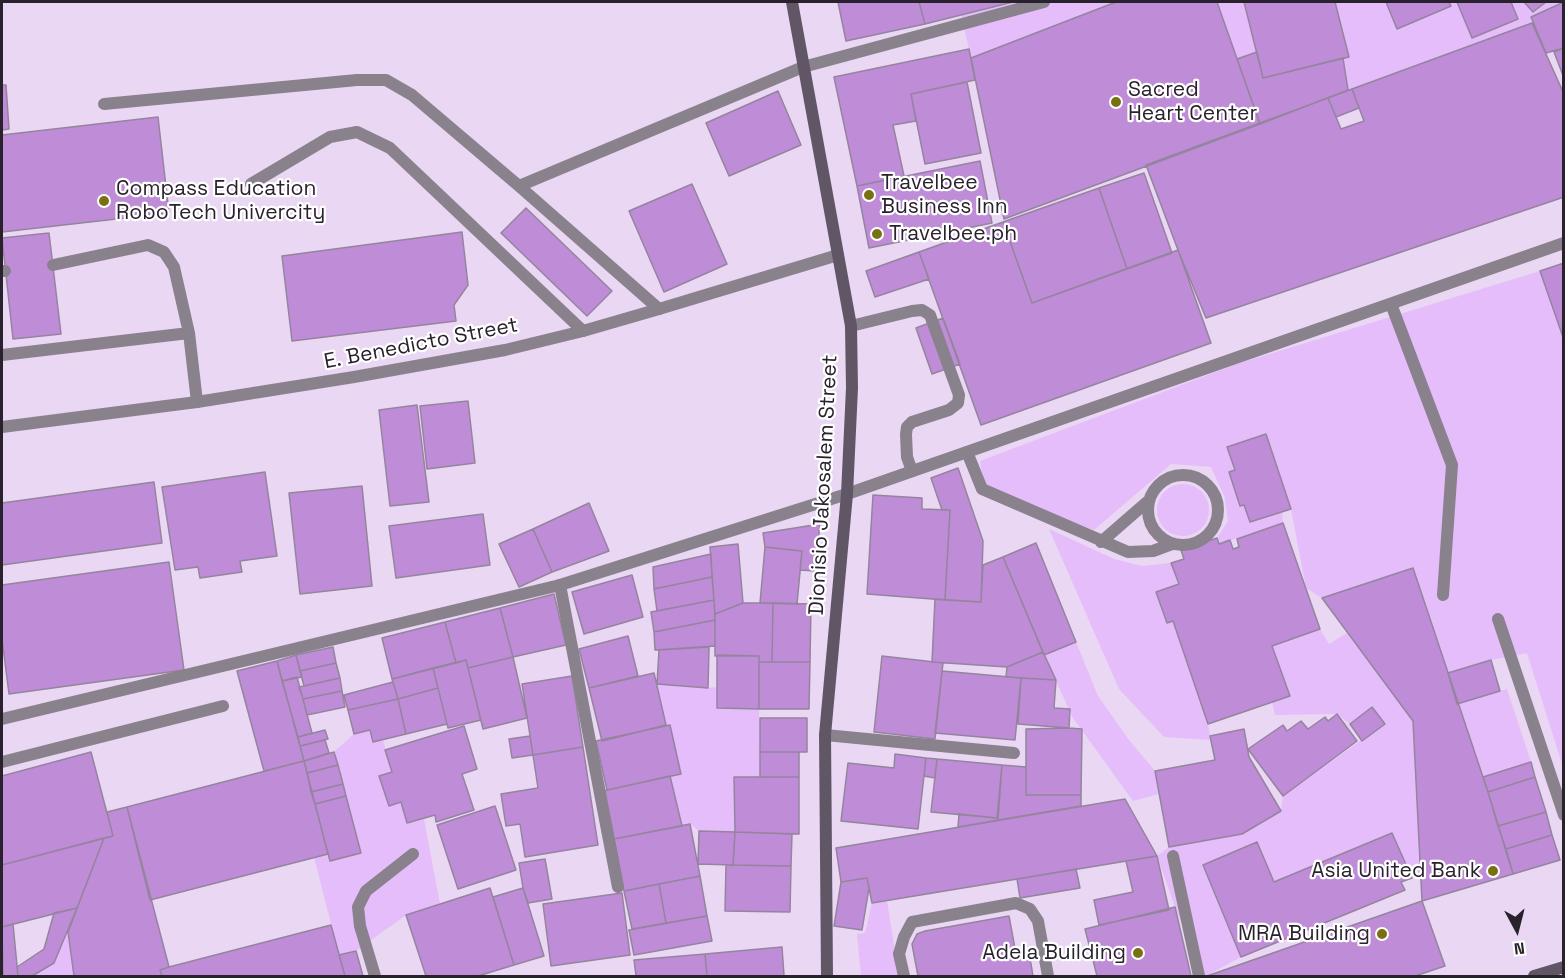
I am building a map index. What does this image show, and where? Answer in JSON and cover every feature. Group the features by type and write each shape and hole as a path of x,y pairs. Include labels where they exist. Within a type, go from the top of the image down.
{"street":[{"name":"Dionisio Jakosalem Street","path":"792,2 851,326 852,388 847,494 825,735 827,976"},
{"path":"519,186 804,67 1044,2"},
{"path":"104,104 357,80 386,80 412,94 659,309"},
{"path":"251,184 330,137 357,132 390,148 583,331"},
{"path":"2,719 560,585 847,494 1563,243"},
{"path":"52,265 148,245 164,252 174,267 189,333 197,402"},
{"name":"E. Benedicto Street","path":"2,427 197,402 493,352 583,331 838,255"},
{"path":"1391,304 1452,465 1443,595"},
{"path":"851,326 912,310 922,310 930,315 959,395 958,403 949,410 912,422 907,427 908,457 912,471"},
{"path":"2,354 189,333"},
{"path":"967,452 982,489 1101,542 1128,552 1153,551 1172,544 1191,545 1208,536 1218,519 1218,500 1208,484 1192,475 1173,475 1156,485 1147,502 1101,542"},
{"path":"1147,502 1148,520 1157,536 1172,544"},
{"path":"560,585 618,887"},
{"path":"1498,619 1563,815"},
{"path":"2,762 223,706"},
{"path":"825,735 1014,753"},
{"path":"375,976 360,926 358,908 366,891 413,854"},
{"path":"1173,856 1199,976"},
{"path":"904,976 899,954 912,922 1016,903 1030,909 1038,921 1048,976"},
{"path":"1534,976 1563,967"}],"shaded area":[{"path":"1013,2 1116,2 971,58 961,14"},
{"path":"1217,2 1244,2 1257,52 1237,59"},
{"path":"1335,2 1563,2 1564,5 1531,17 1532,23 1348,90 1343,58 1349,56"},
{"path":"1540,271 1564,340 1563,767 1527,653 1491,660 1448,673 1413,568 1322,598 1306,588 1291,509 1266,434 1228,446 1235,470 1229,473 1240,505 1244,505 1250,522 1282,512 1283,523 1219,544 1217,538 1228,521 1225,498 1211,467 1171,464 1094,530 985,491 980,461 1237,364"},
{"path":"1178,484 1188,484 1202,491 1209,510 1202,529 1188,536 1178,536 1168,532 1161,525 1157,515 1157,505 1161,495 1168,488"},
{"path":"1049,529 1114,559 1142,566 1171,563 1179,584 1156,592 1167,623 1173,621 1207,720 1211,740 1164,737 1119,689"},
{"path":"1320,629 1329,644 1347,633 1413,721 1421,875 1412,878 1392,833 1274,882 1204,865 1241,957 1203,976 1157,856 1169,847 1242,834 1281,811 1283,796 1384,724 1365,696 1372,707 1350,724 1337,714 1275,715 1272,702 1290,696 1272,646"},
{"path":"1076,642 1098,696 1129,740 1155,771 1159,794 1133,801 1073,718 1044,655"},
{"path":"657,684 717,687 759,709 760,777 734,777 735,832 699,831 690,824 682,826 670,776 681,773 670,725 666,725"},
{"path":"1507,689 1531,762 1483,777 1457,704"},
{"path":"370,730 373,742 383,740 392,772 379,776 389,806 401,802 407,823 424,819 440,904 406,915 356,951 339,955 314,857 327,854 330,861 361,852 334,752 354,734"},
{"path":"887,901 899,976 861,976 857,934 865,933 872,903"},
{"path":"68,932 74,976 30,976 54,963"}],"building":[{"path":"838,2 919,2 925,24 846,41"},
{"path":"919,2 1013,2 925,24"},
{"name":"Sacred Heart Center","path":"1116,2 1217,2 1260,124 1004,219 971,58"},
{"path":"1244,2 1335,2 1349,57 1263,78"},
{"path":"1386,2 1449,2 1451,6 1397,29"},
{"path":"1457,2 1511,2 1518,19 1472,38"},
{"path":"1524,2 1546,2 1533,12"},
{"path":"1564,2 1564,48 1546,53 1531,17"},
{"path":"1532,23 1564,94 1564,197 1206,318 1146,165 1328,98 1341,129 1364,121 1352,89"},
{"path":"1564,48 1564,78 1554,52"},
{"path":"969,49 975,80 911,94 916,121 893,125 904,176 857,186 834,77"},
{"path":"1257,52 1263,78 1343,58 1348,90 1260,124 1237,59"},
{"path":"967,82 981,153 925,164 911,94"},
{"path":"2,85 6,85 9,129 2,130"},
{"path":"1352,89 1359,108 1336,117 1328,98"},
{"path":"778,91 801,145 729,176 706,123"},
{"path":"158,117 169,213 2,232 2,135"},
{"path":"980,161 992,223 869,248 857,186"},
{"path":"1144,173 1172,253 1127,269 1099,188"},
{"path":"692,184 727,264 664,292 629,211"},
{"path":"1099,188 1127,269 1032,303 1003,222"},
{"path":"526,208 612,291 587,316 501,233"},
{"path":"1003,222 1032,303 1178,250 1211,343 981,425 919,252"},
{"path":"462,232 468,285 454,305 456,321 292,341 282,256"},
{"path":"49,233 61,334 13,339 2,238"},
{"path":"919,252 929,279 875,297 866,271"},
{"path":"1564,263 1564,340 1540,271"},
{"path":"943,318 960,364 932,374 916,328"},
{"path":"468,401 475,463 427,469 420,406"},
{"path":"417,405 429,502 390,506 379,410"},
{"path":"1266,434 1291,509 1250,522 1244,505 1240,506 1229,472 1235,470 1227,447"},
{"path":"958,468 983,541 981,602 945,600 950,510 942,510 931,478"},
{"path":"265,472 277,556 240,561 242,572 200,578 198,567 175,570 162,487"},
{"path":"154,482 162,543 2,565 2,503"},
{"path":"362,486 372,586 300,594 289,493"},
{"path":"873,495 922,498 922,509 950,510 945,600 867,594"},
{"path":"589,503 609,551 552,572 533,529"},
{"path":"483,514 490,565 396,578 389,526"},
{"path":"1283,523 1320,629 1272,646 1290,696 1208,724 1173,621 1167,623 1156,592 1179,584 1171,563 1184,559 1181,550 1217,538 1219,544 1230,540 1233,549 1239,547 1237,539"},
{"path":"820,524 815,571 800,570 802,551 765,547 763,533"},
{"path":"533,529 552,572 519,587 499,544"},
{"path":"1036,543 1076,642 1044,655 1003,557"},
{"path":"738,544 743,603 715,614 710,547"},
{"path":"765,547 802,551 797,604 760,603"},
{"path":"711,554 712,577 654,589 653,567"},
{"path":"1003,557 1043,652 1007,667 932,662 935,599 981,602 983,565"},
{"path":"169,562 184,670 9,694 2,639 2,585"},
{"path":"1413,568 1513,874 1422,901 1413,721 1322,598"},
{"path":"632,575 643,617 584,634 572,592"},
{"path":"712,577 714,600 657,611 654,589"},
{"path":"554,594 566,645 513,657 500,608"},
{"path":"714,600 715,620 654,632 651,612"},
{"path":"743,603 773,603 772,662 759,662 759,656 715,656 715,614"},
{"path":"773,603 811,604 810,662 772,662"},
{"path":"500,608 513,657 468,668 466,660 456,663 445,622"},
{"path":"715,620 715,646 655,650 654,632"},
{"path":"445,622 456,663 392,679 382,638"},
{"path":"628,636 638,676 589,688 579,649"},
{"path":"333,647 336,663 300,671 296,655"},
{"path":"709,647 708,688 657,684 659,650"},
{"path":"1043,652 1056,680 1006,677 1007,667"},
{"path":"296,655 302,677 282,681 277,661"},
{"path":"717,655 759,656 759,709 717,708"},
{"path":"882,656 943,663 935,739 874,732"},
{"path":"513,657 527,718 483,729 468,668"},
{"path":"466,660 481,720 448,728 433,668"},
{"path":"1491,660 1500,691 1457,704 1448,673"},
{"path":"277,661 304,761 264,771 237,671"},
{"path":"759,662 810,662 809,709 759,709"},
{"path":"336,663 340,678 304,686 300,671"},
{"path":"433,668 438,688 398,699 392,679"},
{"path":"942,671 1021,678 1015,740 935,733"},
{"path":"654,673 666,725 602,741 589,688"},
{"path":"572,676 583,747 533,755 522,684"},
{"path":"297,677 312,733 298,737 282,681"},
{"path":"340,678 342,691 303,699 299,687"},
{"path":"1021,678 1056,680 1054,708 1070,709 1069,728 1018,724"},
{"path":"393,682 398,699 348,710 344,695"},
{"path":"438,688 447,724 406,734 398,699"},
{"path":"342,691 345,707 307,715 303,699"},
{"path":"398,699 406,734 373,742 370,730 354,734 348,710"},
{"path":"1372,707 1385,724 1362,741 1350,724"},
{"path":"1337,714 1357,741 1283,796 1248,749 1283,725 1287,731 1301,721 1308,729 1325,717 1328,721"},
{"path":"760,718 807,718 807,752 760,752"},
{"path":"670,725 681,774 607,790 596,741"},
{"path":"464,726 477,769 462,774 474,810 436,822 435,815 407,823 401,802 389,806 379,776 392,772 385,750"},
{"path":"1026,729 1082,729 1081,795 1026,795"},
{"path":"1244,729 1249,757 1281,811 1242,834 1169,847 1155,771 1215,760 1210,736"},
{"path":"325,730 328,739 300,746 298,737"},
{"path":"530,736 533,755 512,758 509,739"},
{"path":"325,740 329,753 304,761 300,746"},
{"path":"583,747 598,845 525,857 520,824 506,826 501,794 538,788 533,755"},
{"path":"91,752 113,836 2,865 2,776"},
{"path":"334,752 338,765 307,773 304,761"},
{"path":"760,752 799,752 799,777 760,777"},
{"path":"895,754 926,758 918,829 841,821 848,763 894,768"},
{"path":"926,758 937,759 935,778 924,776"},
{"path":"937,759 1002,765 997,818 931,812"},
{"path":"304,761 328,854 150,900 127,807"},
{"path":"1531,762 1535,777 1488,792 1483,777"},
{"path":"338,765 343,784 311,792 307,773"},
{"path":"1002,765 1026,767 1026,795 1081,795 1081,806 998,820"},
{"path":"670,776 682,826 614,839 603,791"},
{"path":"734,777 799,777 799,834 735,832"},
{"path":"1535,777 1546,812 1498,826 1488,792"},
{"path":"343,784 346,796 315,804 311,792"},
{"path":"346,796 361,853 330,861 315,804"},
{"path":"1125,799 1157,856 872,903 867,878 841,882 836,848"},
{"path":"495,806 516,870 458,889 437,825"},
{"path":"127,807 169,967 160,970 162,976 74,976 68,932 104,838 113,836 107,812"},
{"path":"1546,812 1552,835 1506,849 1498,826"},
{"path":"959,814 997,818 998,820 958,827"},
{"path":"690,824 700,876 624,891 614,839"},
{"path":"699,831 735,832 733,865 698,864"},
{"path":"735,832 792,834 791,866 733,865"},
{"path":"1392,833 1412,878 1401,882 1405,890 1241,957 1203,865 1257,842 1274,882"},
{"path":"1552,835 1560,860 1513,874 1506,849"},
{"path":"104,838 77,908 2,927 2,865"},
{"path":"1157,856 1169,910 1099,925 1094,900 1133,892 1126,861"},
{"path":"545,859 552,899 528,903 519,863"},
{"path":"726,865 791,866 790,912 725,911"},
{"path":"1076,869 1080,888 1020,898 1017,879"},
{"path":"700,876 707,916 666,923 659,884"},
{"path":"867,878 869,888 862,930 834,926 841,882"},
{"path":"659,884 666,923 632,929 624,891"},
{"path":"490,888 514,965 478,976 426,976 406,915"},
{"path":"523,888 544,956 514,965 493,897"},
{"path":"622,893 630,955 551,966 543,904"},
{"name":"MRA Building","path":"1422,901 1445,966 1415,976 1207,976"},
{"name":"Adela Building","path":"1175,907 1191,976 1097,976 1085,929"},
{"path":"77,908 54,963 32,976 18,976 17,967 44,949 54,913"},
{"path":"707,916 712,941 634,955 629,930"},
{"path":"1009,916 1016,954 1029,952 1033,976 918,976 912,944 917,934"},
{"path":"13,924 18,976 3,976 2,927"},
{"path":"331,925 345,976 162,976 160,970 169,967"},
{"path":"782,947 784,976 707,976 705,954"},
{"path":"356,951 363,976 345,976 339,955"},
{"path":"705,954 707,976 636,976 634,960"}],"place":[{"name":"Sacred Heart Center","path":"1116,102"},
{"name":"Travelbee Business Inn","path":"869,195"},
{"name":"Compass Education RoboTech Univercity","path":"104,201"},
{"name":"Travelbee.ph","path":"877,234"},
{"name":"Asia United Bank","path":"1493,871"},
{"name":"MRA Building","path":"1382,934"},
{"name":"Adela Building","path":"1138,953"}]}
